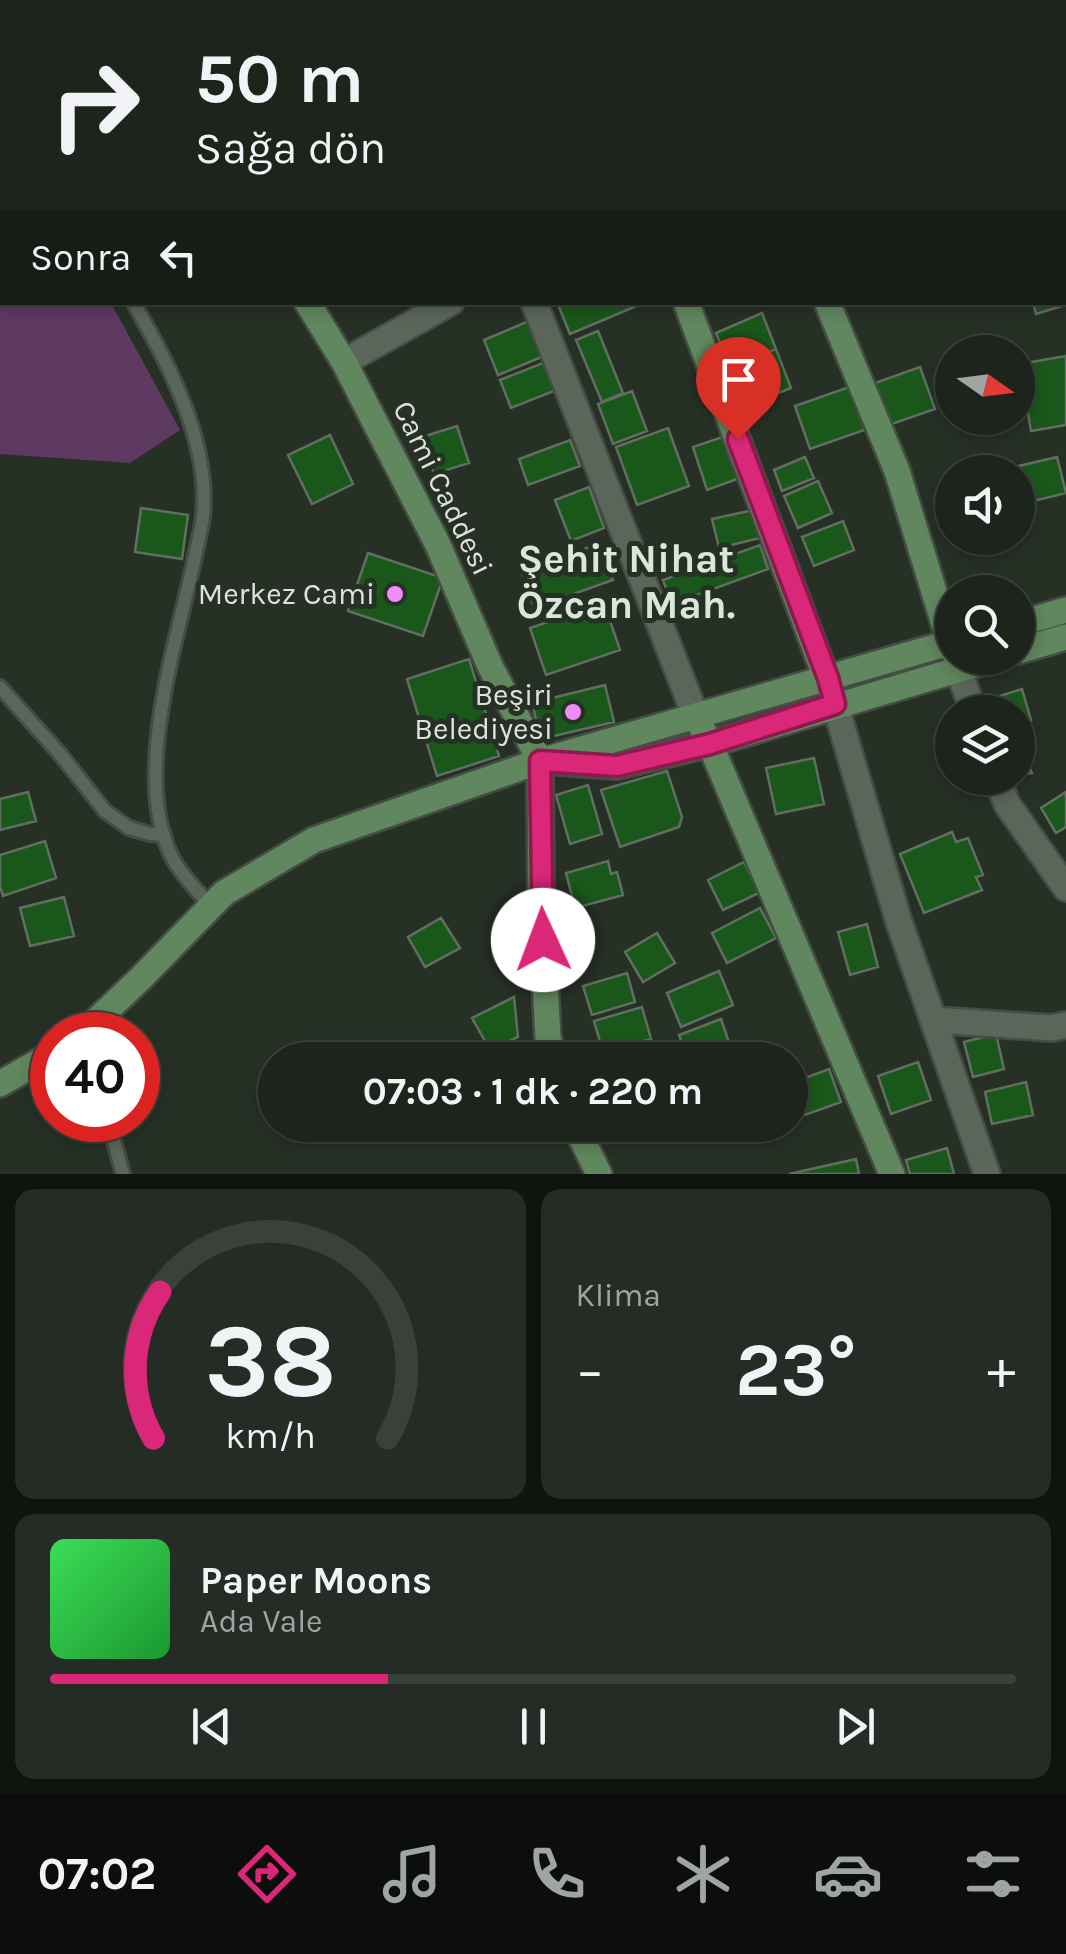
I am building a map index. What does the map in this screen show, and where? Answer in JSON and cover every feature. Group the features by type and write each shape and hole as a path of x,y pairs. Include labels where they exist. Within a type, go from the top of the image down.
{"street":[{"name":"Cami Caddesi","path":"308,305 344,362 438,544 490,666 540,761 541,908 549,1042"},
{"path":"344,362 445,305"},
{"path":"535,305 696,717 892,1174"},
{"path":"687,305 828,678 899,922 987,1174"},
{"path":"828,305 897,472 935,592"},
{"path":"1035,619 1066,610"},
{"path":"1035,647 1066,637"},
{"path":"106,1012 224,893 314,840 540,761 828,678 935,656"},
{"path":"540,761 617,766 710,744 835,704 935,660"},
{"path":"1004,795 1066,888"},
{"path":"934,1020 1052,1028 1066,1025"},
{"path":"0,1084 30,1067"},
{"path":"583,1142 599,1174"}],"lane":[{"path":"134,305 160,349 185,407 202,486 203,516 156,751 156,790 164,835 174,860 211,907"},
{"path":"0,686 105,812 129,828 164,835"},
{"path":"115,1142 124,1174"}],"shaded area":[{"path":"0,305 112,305 180,430 130,463 0,454"}],"building":[{"path":"558,305 639,305 570,334"},
{"path":"1034,305 1066,305 1036,314"},
{"path":"762,313 776,349 730,368 716,333"},
{"path":"529,321 544,356 498,375 484,340"},
{"path":"598,331 623,393 602,402 576,340"},
{"path":"776,349 791,388 745,406 730,368"},
{"path":"1066,356 1066,425 1035,430 1035,361"},
{"path":"548,361 559,389 511,408 500,380"},
{"path":"920,367 935,409 889,425 875,383"},
{"path":"852,386 867,429 810,449 795,406"},
{"path":"632,391 647,431 613,444 598,404"},
{"path":"457,426 469,463 434,474 422,437"},
{"path":"668,428 689,486 637,505 616,447"},
{"path":"330,435 353,484 312,504 288,455"},
{"path":"725,436 740,478 707,490 693,447"},
{"path":"570,440 580,466 528,485 519,459"},
{"path":"805,457 814,478 782,491 774,470"},
{"path":"1057,457 1066,493 1035,501 1035,462"},
{"path":"818,481 832,513 798,528 784,496"},
{"path":"589,487 604,528 571,541 555,500"},
{"path":"141,508 188,515 182,559 135,552"},
{"path":"758,509 764,537 719,548 712,519"},
{"path":"843,521 854,550 814,566 802,537"},
{"path":"600,543 613,580 534,608 521,571"},
{"path":"760,545 768,569 672,604 663,580"},
{"name":"Merkez Cami","path":"368,553 443,578 423,636 348,611"},
{"path":"604,603 620,650 546,675 530,628"},
{"path":"469,659 499,756 437,776 407,679"},
{"name":"Beşiri Belediyesi","path":"605,685 614,722 541,739 532,703"},
{"path":"1022,689 1024,695 1003,695"},
{"path":"814,758 824,804 776,814 766,768"},
{"path":"667,771 682,817 679,827 620,847 601,790"},
{"path":"588,785 602,834 570,844 556,795"},
{"path":"28,792 36,821 0,830 0,799"},
{"path":"1066,792 1066,827 1056,833 1041,808"},
{"path":"952,832 956,842 968,838 983,875 976,877 982,890 924,913 900,854"},
{"path":"45,841 56,878 3,896 0,855"},
{"path":"608,861 611,874 617,872 623,895 575,908 566,873"},
{"path":"744,862 759,893 723,910 708,880"},
{"path":"64,897 74,936 30,946 20,908"},
{"path":"760,908 776,938 727,963 712,933"},
{"path":"441,918 460,948 425,967 408,937"},
{"path":"867,924 878,967 850,975 838,932"},
{"path":"657,933 675,963 643,982 625,952"},
{"path":"719,971 733,1005 681,1027 667,993"},
{"path":"627,973 635,1002 592,1015 583,986"},
{"path":"514,997 518,1037 507,1042 486,1042 472,1018"},
{"path":"642,1007 651,1039 600,1042 594,1021"},
{"path":"721,1019 729,1042 682,1042 679,1035"},
{"path":"996,1034 1004,1069 973,1077 964,1042"},
{"path":"918,1062 931,1100 891,1114 878,1076"},
{"path":"829,1069 841,1102 808,1114 808,1077"},
{"path":"1026,1082 1033,1115 992,1124 985,1092"},
{"path":"947,1148 954,1174 910,1174 906,1160"},
{"path":"856,1159 859,1174 789,1174"}],"place":[{"name":"Merkez Cami","path":"395,594"},
{"name":"Beşiri Belediyesi","path":"573,712"}],"district":[{"name":"Şehit Nihat Özcan Mah.","path":"626,581"}],"route":[{"path":"543,940 540,761 617,766 710,744 835,704 738,439"}]}
